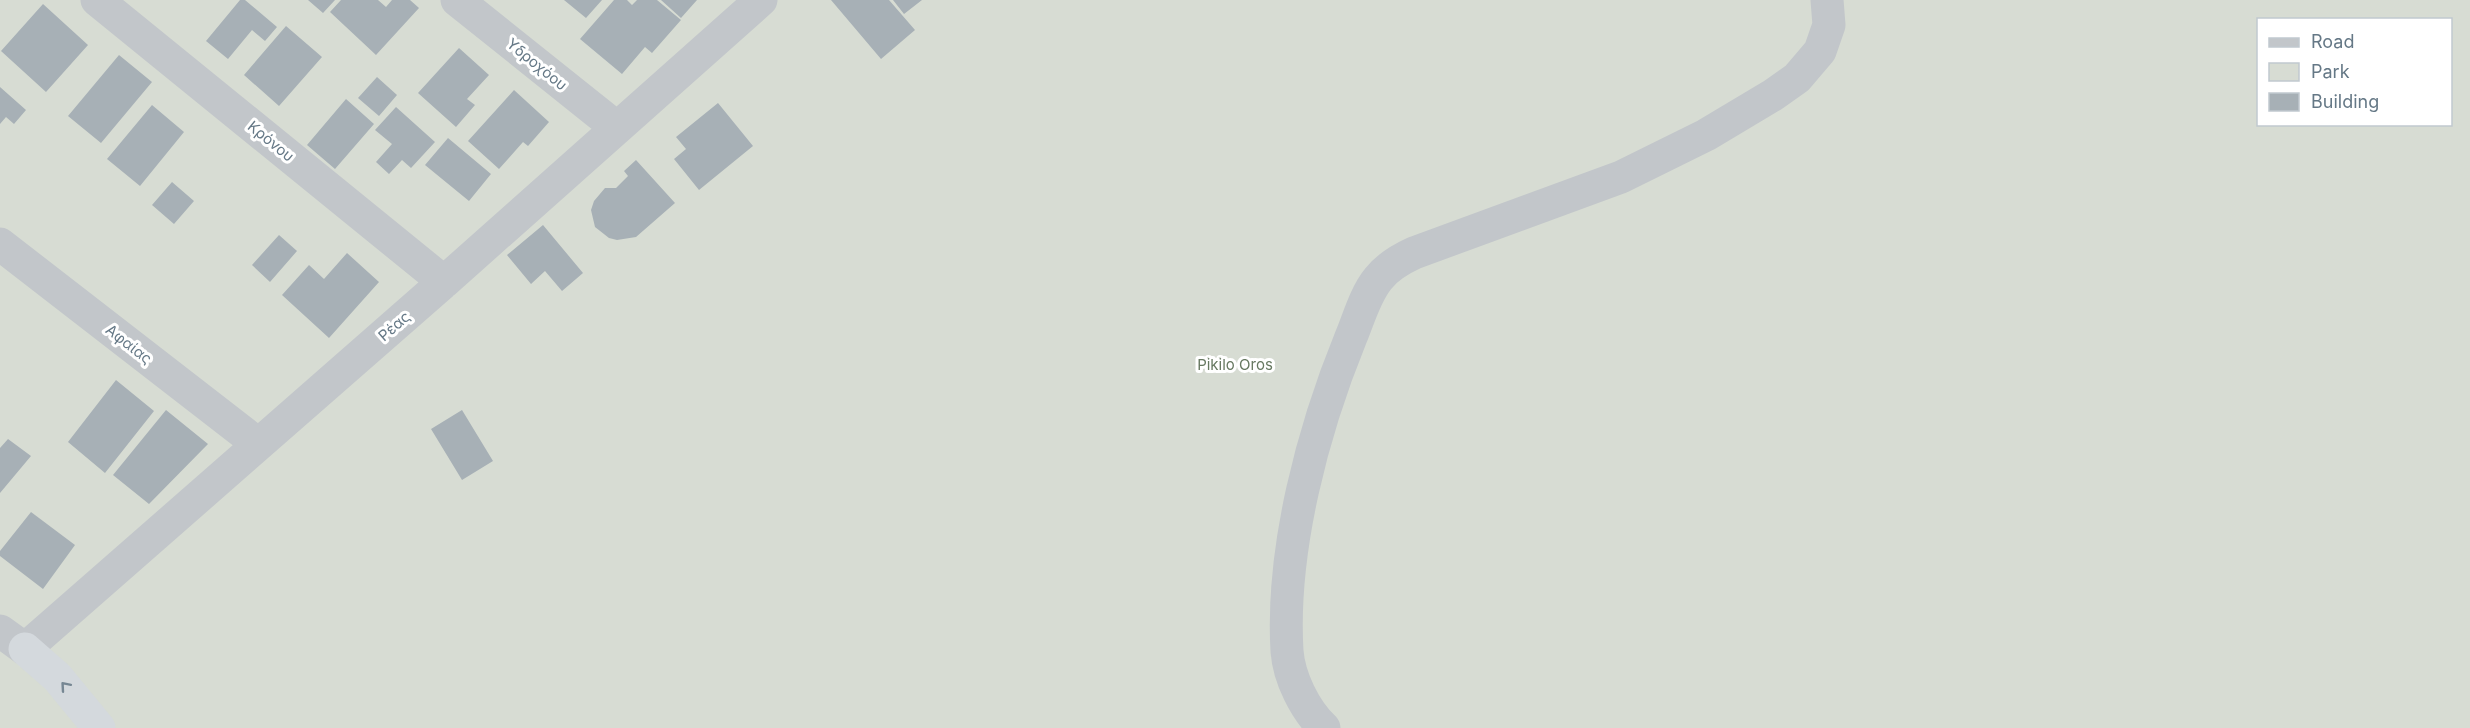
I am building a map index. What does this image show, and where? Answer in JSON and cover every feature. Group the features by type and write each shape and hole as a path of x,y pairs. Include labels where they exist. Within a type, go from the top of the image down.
{"highway":[{"path":"13,640 57,677 99,728"}],"street":[{"name":"Κρόνου","path":"97,0 444,282"},
{"name":"Υδροχόου","path":"457,0 617,128"},
{"name":"Ρέας","path":"13,640 258,444 761,0"},
{"path":"1323,728 1307,708 1287,653 1288,590 1312,449 1337,372 1369,292 1377,279 1389,267 1414,253 1621,177 1706,135 1773,95 1797,78 1820,51 1829,25 1827,0"},
{"name":"Αφαίας","path":"0,244 258,444"}],"green space":[{"name":"Pikilo Oros","path":"0,0 2470,0 2470,728 0,728"}],"building":[{"path":"240,0 245,0 277,27 265,41 252,30 228,59 206,41"},
{"path":"308,0 335,0 323,13"},
{"path":"341,0 378,0 386,7 392,0 410,0 419,8 376,55 330,12"},
{"path":"564,0 602,0 586,18"},
{"path":"614,0 627,0 632,5 637,0 657,0 681,20 652,53 645,47 622,74 580,39"},
{"path":"661,0 697,0 681,18"},
{"path":"831,0 889,0 915,30 881,59"},
{"path":"893,0 922,0 904,14"},
{"path":"43,4 88,45 46,92 1,51"},
{"path":"286,26 322,57 279,106 244,75"},
{"path":"459,48 489,75 467,99 475,105 456,127 418,93"},
{"path":"119,55 152,82 101,143 68,116"},
{"path":"377,77 397,95 379,116 358,98"},
{"path":"0,87 26,110 14,124 6,117 0,124"},
{"path":"514,90 549,122 528,146 523,142 499,169 468,141"},
{"path":"346,99 374,124 335,169 307,145"},
{"path":"718,103 753,146 699,190 674,159 686,149 676,137"},
{"path":"152,105 184,132 140,186 107,159"},
{"path":"396,107 435,142 411,168 402,160 389,174 376,162 392,144 375,130"},
{"path":"448,138 491,174 469,201 425,165"},
{"path":"636,160 675,203 636,237 617,240 609,238 595,227 591,210 594,201 605,188 616,188 628,176 624,171"},
{"path":"172,182 194,201 174,224 152,205"},
{"path":"543,225 583,273 562,291 545,271 531,284 507,255"},
{"path":"279,235 297,251 270,282 252,265"},
{"path":"347,253 379,282 329,338 282,295 309,265 324,279"},
{"path":"116,380 154,411 105,473 68,442"},
{"path":"166,410 208,444 149,504 113,475"},
{"path":"462,410 493,461 462,480 431,429"},
{"path":"8,439 31,456 0,493 0,448"},
{"path":"31,512 75,545 43,589 0,556 0,551"}]}
